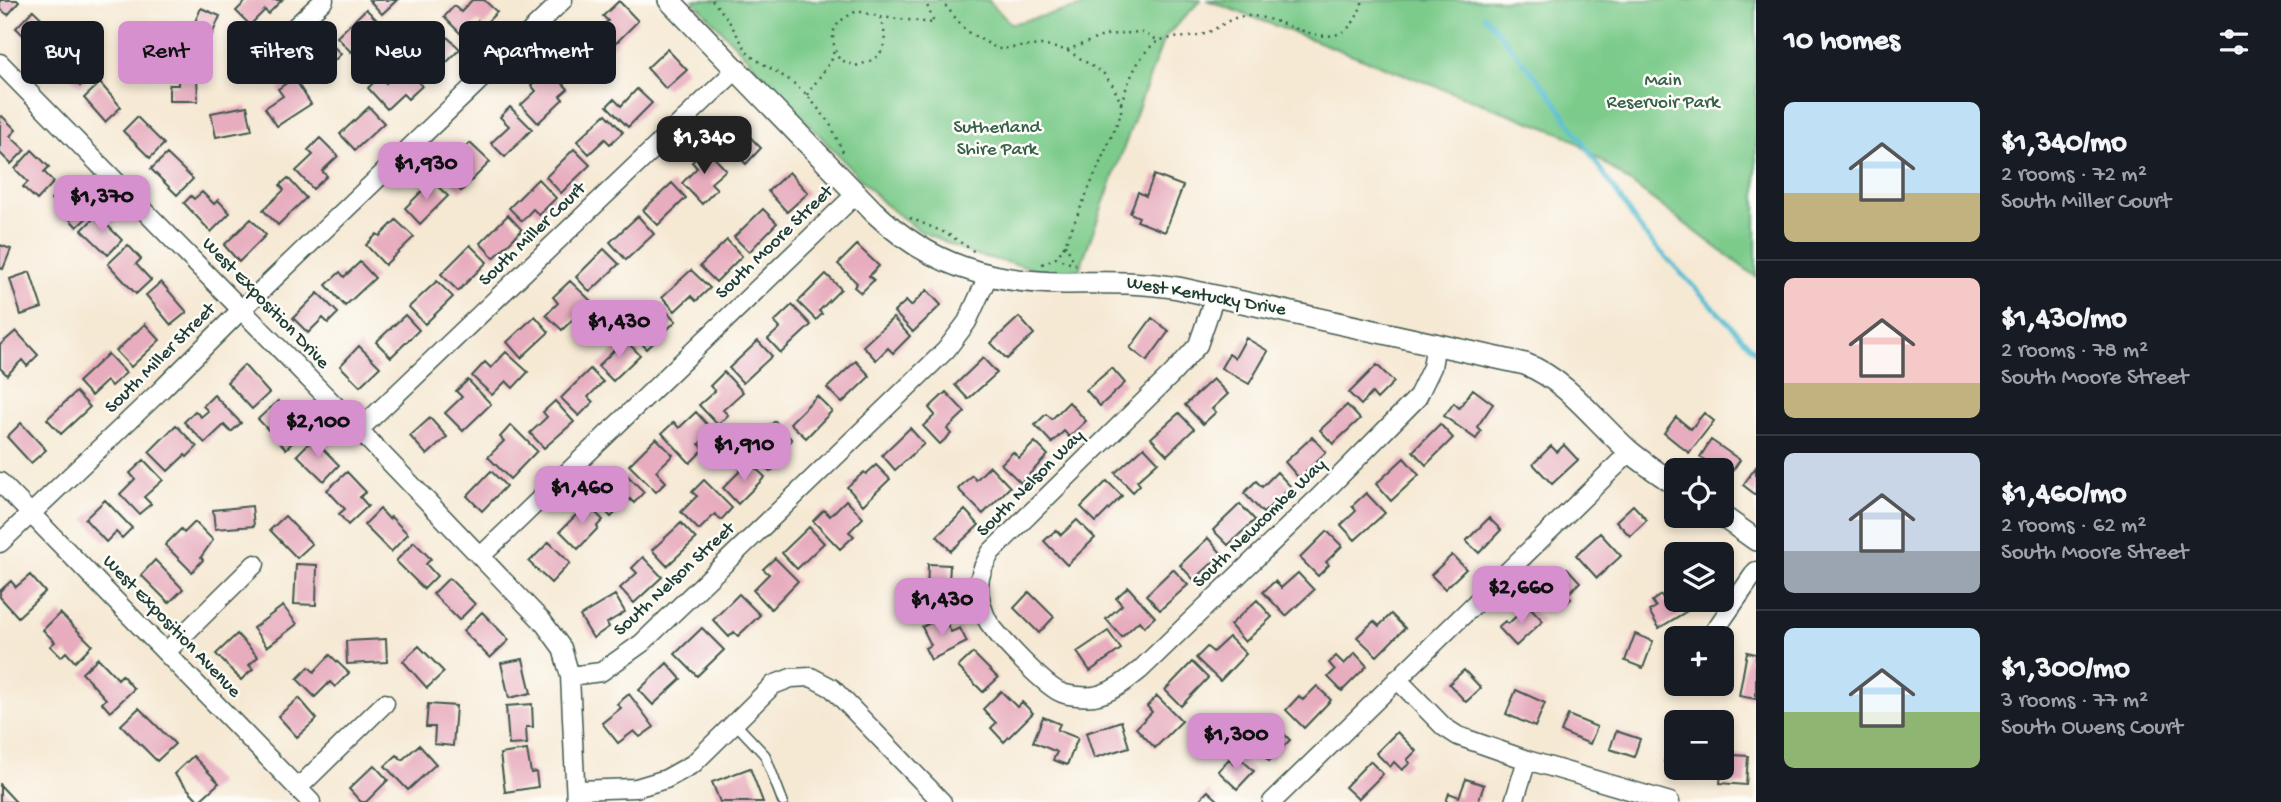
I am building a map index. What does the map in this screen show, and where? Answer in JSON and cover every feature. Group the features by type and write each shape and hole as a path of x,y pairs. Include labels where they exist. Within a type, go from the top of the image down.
{"street":[{"path":"301,21 324,0"},
{"name":"South Miller Street","path":"0,543 563,0"},
{"name":"West Kentucky Drive","path":"669,0 887,225 931,256 968,271 989,274 1046,282 1136,282 1215,296 1516,361 1540,370 1563,386 1630,452 1664,476"},
{"name":"West Exposition Drive","path":"0,63 242,309 550,631 562,649 570,676 576,796"},
{"name":"South Miller Court","path":"359,430 736,70"},
{"name":"South Moore Street","path":"481,556 856,194"},
{"name":"South Nelson Street","path":"570,676 601,672 642,643 946,350 967,322 989,274"},
{"name":"South Nelson Way","path":"1076,695 1062,693 1050,687 988,621 979,588 980,573 991,552 1173,373 1198,345 1215,296"},
{"name":"South Newcombe Way","path":"1076,695 1105,693 1122,684 1321,495 1417,398 1432,367 1436,343"},
{"path":"1272,802 1630,452"},
{"name":"West Exposition Avenue","path":"0,482 311,802"},
{"path":"1734,524 1756,540"},
{"path":"166,652 255,564"},
{"path":"1718,626 1756,570"},
{"path":"576,796 636,788 666,779 694,764 773,685 791,678 811,677 832,688 942,802"},
{"path":"1397,678 1444,727 1458,736 1527,760 1670,802"},
{"path":"298,788 385,703"},
{"path":"1514,802 1527,760"}],"lane":[{"path":"734,722 765,755 783,802"}],"path":[{"path":"712,0 727,18 748,55 791,81 807,95 828,122 848,164"},
{"path":"839,59 831,34 844,17 857,11 881,17 934,23 925,0"},
{"path":"941,0 966,31 998,49 1041,46 1066,50 1104,74 1121,103"},
{"path":"1066,50 1107,35 1140,33 1160,41 1191,38 1248,15 1306,33 1322,36 1334,34 1348,29 1358,19 1363,0"},
{"path":"832,59 855,66 875,59 886,40 881,17"},
{"path":"1056,258 1065,244 1121,114 1121,103 1133,72 1141,58 1160,41"},
{"path":"807,95 832,59 835,49"},
{"path":"905,216 948,234 978,254"},
{"path":"1065,244 1075,264"}],"green space":[{"name":"Sutherland Shire Park","path":"693,0 988,0 1011,24 1108,0 1201,0 1164,38 1079,270 1050,272 971,254 920,231 883,203"},
{"name":"Main Reservoir Park","path":"1207,0 1756,0 1756,277 1568,136"}],"building":[{"path":"0,0 19,2 8,15 0,9"},
{"path":"247,0 282,0 268,14 265,10 254,21 246,21 236,11"},
{"path":"369,0 397,0 382,14"},
{"path":"472,0 484,0 497,12 488,21 459,21 459,32 444,17 454,6 461,12"},
{"path":"619,1 638,21 616,43 616,21 608,21 603,16"},
{"path":"201,8 220,16 213,32 213,21 195,21"},
{"path":"366,9 378,21 354,21"},
{"path":"33,10 44,21 23,21"},
{"path":"351,23 351,52 337,37"},
{"path":"445,35 459,48 445,64"},
{"path":"667,49 687,70 666,89 647,68"},
{"path":"101,84 121,107 105,122 84,98"},
{"path":"197,84 198,101 169,101 169,85"},
{"path":"285,84 298,84 311,104 277,126 265,108 283,96 278,89"},
{"path":"372,84 422,86 408,99 403,94 387,109 368,88"},
{"path":"563,84 568,89 560,96 563,99 538,123 521,105 536,91 531,85"},
{"path":"637,89 652,103 628,127 607,106 614,99 621,106"},
{"path":"247,106 252,130 216,137 211,113"},
{"path":"369,107 384,123 355,150 340,134"},
{"path":"510,107 532,129 505,157 491,143 509,126 500,117"},
{"path":"606,114 623,132 610,144 605,139 589,154 577,141"},
{"path":"2,116 16,130 10,136 25,150 11,164 0,153"},
{"path":"137,117 164,144 150,158 123,131"},
{"path":"735,122 761,148 746,164 719,137"},
{"path":"320,138 338,156 322,171 327,176 313,189 296,171 313,155 308,150"},
{"path":"470,143 490,162 461,191 447,177 459,165 454,159"},
{"path":"574,149 590,165 561,193 546,177"},
{"path":"706,149 726,170 711,183 717,189 702,204 682,183 697,168 692,162"},
{"path":"32,150 49,167 44,172 54,182 37,200 23,187 28,182 15,169"},
{"path":"167,154 193,179 177,195 151,169"},
{"path":"789,172 808,193 787,212 768,191"},
{"path":"1154,175 1183,186 1165,232 1137,221 1139,217 1130,213 1138,192 1146,196"},
{"path":"288,178 306,198 278,225 263,210 284,190 280,185"},
{"path":"538,179 556,198 539,215 533,209 522,221 509,208"},
{"path":"432,181 448,196 420,224 405,208"},
{"path":"68,183 94,211 77,227 51,199"},
{"path":"672,183 686,198 658,225 643,210"},
{"path":"202,192 214,204 218,200 230,213 211,232 184,203 191,196 194,199"},
{"path":"763,209 777,223 749,252 734,237"},
{"path":"97,215 122,240 108,255 82,230"},
{"path":"508,215 522,230 494,258 480,243"},
{"path":"638,216 654,234 626,260 610,242"},
{"path":"251,219 266,235 239,262 224,245"},
{"path":"396,220 414,237 385,265 366,245"},
{"path":"727,240 742,256 716,282 700,266"},
{"path":"0,245 11,249 3,269 0,268"},
{"path":"128,245 141,259 136,264 151,280 136,294 108,264"},
{"path":"470,245 487,262 458,291 441,274"},
{"path":"857,245 879,266 869,276 874,280 861,293 854,287 857,283 838,264"},
{"path":"604,249 619,264 590,292 576,277"},
{"path":"360,262 375,278 345,306 326,285 340,272 344,277"},
{"path":"691,270 710,288 696,301 691,296 675,311 662,297"},
{"path":"30,272 42,308 21,315 10,279"},
{"path":"826,274 841,289 819,311 822,314 816,320 798,302"},
{"path":"437,281 453,297 425,324 409,307"},
{"path":"570,281 591,301 562,330 546,315 558,303 553,297"},
{"path":"161,282 187,312 171,325 146,295"},
{"path":"927,290 941,305 913,332 894,312 906,301 911,306"},
{"path":"318,293 338,313 328,323 323,318 308,333 293,318"},
{"path":"792,305 811,325 781,353 768,339 780,328 774,322"},
{"path":"661,306 676,321 647,349 632,334"},
{"path":"405,315 419,330 391,357 376,342"},
{"path":"535,316 549,332 521,358 507,342"},
{"path":"1019,317 1034,334 1007,359 991,343"},
{"path":"893,318 910,336 893,353 888,348 876,360 863,346"},
{"path":"1152,318 1169,331 1147,361 1130,348"},
{"path":"145,324 160,340 131,367 116,351"},
{"path":"16,331 38,355 27,366 22,360 7,375 0,368 0,345"},
{"path":"1246,338 1268,351 1249,384 1221,368 1229,354 1235,358"},
{"path":"625,340 640,355 613,381 598,366"},
{"path":"758,341 772,356 743,383 729,368"},
{"path":"359,346 380,367 360,386 340,366"},
{"path":"506,352 528,372 513,388 506,381 492,395 472,376 485,362 491,368"},
{"path":"108,354 126,373 111,386 107,381 91,396 78,382"},
{"path":"983,358 997,373 968,399 955,385"},
{"path":"856,361 870,376 842,403 827,388"},
{"path":"244,365 269,393 252,409 227,382"},
{"path":"1377,365 1394,382 1377,399 1372,393 1361,405 1349,393"},
{"path":"1112,368 1125,383 1100,406 1086,390"},
{"path":"590,369 603,382 588,397 593,402 579,416 561,398"},
{"path":"724,372 743,392 723,410 728,415 718,425 699,405 715,391 710,386"},
{"path":"1213,379 1228,394 1212,409 1216,412 1203,424 1185,405"},
{"path":"468,380 491,404 463,431 445,413 462,397 456,391"},
{"path":"1473,389 1493,404 1477,427 1481,431 1476,439 1444,416 1454,403 1459,408"},
{"path":"76,392 90,407 61,434 47,419"},
{"path":"946,392 965,412 947,429 951,434 940,444 923,426 935,415 929,408"},
{"path":"214,395 241,423 231,432 224,425 205,443 184,422 195,411 201,417 208,411 203,406"},
{"path":"817,396 832,411 806,438 790,423"},
{"path":"278,401 294,418 289,423 300,435 286,449 258,419"},
{"path":"555,401 574,422 544,448 530,433 547,417 543,412"},
{"path":"1069,402 1086,421 1069,437 1064,431 1052,443 1035,425 1046,414 1052,419"},
{"path":"1347,405 1360,419 1333,444 1320,430"},
{"path":"696,412 713,431 699,444 704,449 690,463 662,433 674,422 679,428"},
{"path":"1179,413 1194,429 1167,455 1151,438"},
{"path":"1704,413 1714,421 1689,453 1664,433 1676,417 1691,429"},
{"path":"430,418 447,437 427,455 410,436"},
{"path":"775,421 792,440 776,456 781,462 770,472 743,443 756,430 760,435"},
{"path":"21,423 46,450 31,463 7,437"},
{"path":"1440,424 1453,438 1426,465 1413,451"},
{"path":"176,425 197,447 168,471 149,452"},
{"path":"511,425 537,451 510,479 488,457 504,441 500,437"},
{"path":"910,428 924,444 895,470 882,455"},
{"path":"1312,437 1326,452 1299,478 1285,462"},
{"path":"656,438 673,455 656,471 666,482 656,492 629,465"},
{"path":"313,439 339,465 324,481 297,455"},
{"path":"1711,440 1740,460 1734,469 1734,458 1700,457"},
{"path":"1035,442 1048,455 1021,483 1001,464 1013,452 1019,458"},
{"path":"1564,445 1578,460 1552,484 1533,464 1551,446 1557,452"},
{"path":"1144,447 1158,462 1137,481 1140,485 1133,492 1115,473"},
{"path":"1404,458 1419,475 1391,501 1376,484"},
{"path":"144,460 163,480 144,497 151,504 139,514 120,494 135,479 130,473"},
{"path":"749,462 765,477 738,504 723,488"},
{"path":"876,465 890,479 863,505 847,487"},
{"path":"990,466 1010,487 983,514 958,489 972,475 976,480"},
{"path":"1756,467 1756,495 1743,485"},
{"path":"491,471 506,486 482,511 467,496"},
{"path":"347,472 366,492 360,497 368,506 348,525 339,514 345,509 327,490"},
{"path":"1277,472 1291,487 1263,513 1244,493 1256,481 1262,487"},
{"path":"627,475 644,492 634,503 630,499 611,517 592,498 610,481 616,487"},
{"path":"704,480 732,508 721,520 715,514 699,530 681,512 697,496 692,492"},
{"path":"1107,481 1122,496 1096,522 1081,507"},
{"path":"1366,493 1385,513 1355,540 1341,525 1356,511 1352,506"},
{"path":"105,500 132,528 122,538 116,532 106,542 85,519"},
{"path":"846,500 863,518 849,532 854,536 840,549 813,521 824,510 830,516"},
{"path":"587,504 603,520 578,549 560,531"},
{"path":"1240,504 1255,520 1228,545 1213,530"},
{"path":"1633,505 1647,520 1630,536 1616,521"},
{"path":"252,506 254,526 215,529 213,510"},
{"path":"380,509 408,534 391,552 364,525"},
{"path":"965,510 979,525 951,551 937,536"},
{"path":"285,516 312,544 297,558 270,530"},
{"path":"1489,518 1501,530 1479,553 1466,541"},
{"path":"1077,520 1095,538 1067,565 1044,541 1056,530 1061,535"},
{"path":"195,522 213,540 201,557 203,560 192,572 165,545 181,529 184,533"},
{"path":"681,523 696,539 667,566 652,550"},
{"path":"809,527 824,543 797,569 782,553"},
{"path":"1327,531 1342,546 1326,562 1329,565 1318,576 1300,558"},
{"path":"1600,533 1621,556 1597,578 1576,555"},
{"path":"1208,538 1222,554 1194,580 1180,565"},
{"path":"414,542 431,559 426,564 437,576 424,589 396,561"},
{"path":"549,542 570,563 551,583 529,562"},
{"path":"1452,555 1466,569 1445,589 1431,575"},
{"path":"643,557 662,577 634,603 620,588 637,573 632,568"},
{"path":"775,558 798,581 771,609 753,590 769,574 763,569"},
{"path":"155,560 183,589 169,603 141,575"},
{"path":"296,564 317,565 316,605 294,604"},
{"path":"928,564 950,565 948,600 927,599"},
{"path":"1567,568 1580,582 1567,595 1571,599 1562,607 1545,589"},
{"path":"1173,569 1188,585 1160,610 1146,595"},
{"path":"1298,573 1314,590 1286,616 1263,592 1275,581 1281,588"},
{"path":"30,575 45,592 18,617 0,597 0,591 11,581 16,587"},
{"path":"449,578 475,604 459,620 433,594"},
{"path":"1128,587 1155,617 1144,627 1139,621 1122,637 1106,619 1122,605 1116,598"},
{"path":"1029,592 1054,617 1039,633 1014,608"},
{"path":"739,594 760,615 738,636 734,632 729,637 713,620"},
{"path":"615,595 625,612 607,623 609,627 593,638 580,616"},
{"path":"1661,595 1664,612 1685,612 1659,628 1649,611 1656,607 1652,601"},
{"path":"1257,600 1272,617 1245,642 1230,625"},
{"path":"1528,605 1543,621 1516,646 1498,627 1505,621 1508,624"},
{"path":"283,606 297,624 267,647 253,628"},
{"path":"482,612 509,640 490,658 463,631"},
{"path":"60,613 92,645 75,662 66,652 61,657 50,646 55,642 43,630"},
{"path":"1391,614 1405,628 1377,656 1357,637 1374,621 1379,626"},
{"path":"943,616 951,632 960,628 967,642 931,660 925,648 931,645 922,627"},
{"path":"702,628 724,650 697,676 675,654"},
{"path":"1108,631 1121,649 1090,671 1077,652"},
{"path":"237,634 258,657 249,665 253,669 241,680 216,654"},
{"path":"1635,634 1653,641 1643,668 1625,661"},
{"path":"1229,637 1246,654 1220,681 1196,658 1207,647 1213,652"},
{"path":"386,639 387,662 347,664 346,641"},
{"path":"419,646 444,672 427,688 403,661"},
{"path":"1747,652 1756,654 1756,699 1739,696"},
{"path":"973,653 998,678 983,692 958,667"},
{"path":"1355,653 1367,666 1342,691 1328,677 1335,670 1329,663 1336,656 1344,664"},
{"path":"330,655 349,673 335,687 330,682 315,697 297,679 309,667 314,672"},
{"path":"98,658 118,679 122,675 134,689 110,712 102,703 106,699 82,673"},
{"path":"523,659 531,693 509,698 501,663"},
{"path":"1192,662 1208,678 1181,706 1165,690"},
{"path":"667,663 681,679 653,705 639,690"},
{"path":"1464,670 1481,688 1466,702 1449,684"},
{"path":"1317,686 1331,700 1304,728 1286,710 1299,696 1303,700"},
{"path":"1516,690 1545,703 1535,727 1506,714"},
{"path":"1001,691 1017,707 1022,702 1033,713 1004,742 991,728 996,723 983,709"},
{"path":"629,694 654,727 640,737 634,731 618,743 602,723 621,708 617,704"},
{"path":"1157,696 1182,721 1155,748 1136,728 1152,712 1147,706"},
{"path":"299,698 317,719 297,737 278,716"},
{"path":"428,704 456,706 453,746 434,744 435,727 426,727"},
{"path":"532,704 533,727 526,727 527,744 509,745 506,706"},
{"path":"139,708 175,744 157,761 121,725"},
{"path":"1568,715 1597,727 1590,744 1561,732"},
{"path":"1043,717 1060,724 1057,730 1078,738 1067,765 1053,760 1057,752 1033,742"},
{"path":"1121,721 1129,747 1094,758 1086,733"},
{"path":"1276,726 1290,740 1269,761 1255,746"},
{"path":"1616,731 1640,739 1634,757 1610,749"},
{"path":"1397,732 1416,751 1407,760 1410,763 1402,770 1394,762 1390,767 1376,753"},
{"path":"419,745 436,764 408,790 385,766 397,755 402,760"},
{"path":"527,750 531,773 536,772 538,787 505,792 500,754"},
{"path":"1734,755 1748,756 1746,785 1720,783 1720,780 1734,780"},
{"path":"193,756 219,783 199,801 174,774"},
{"path":"1229,759 1235,765 1241,759 1254,771 1237,789 1218,771"},
{"path":"1370,761 1383,774 1358,799 1345,787"},
{"path":"374,765 388,780 366,802 361,802 349,789"},
{"path":"750,768 763,802 720,802 712,782"},
{"path":"1466,779 1484,785 1478,802 1446,802 1449,793 1459,797"},
{"path":"0,785 16,802 0,802"},
{"path":"1208,791 1220,802 1197,802"}],"waterway":[{"path":"1484,15 1551,95 1644,234 1756,352"}]}
